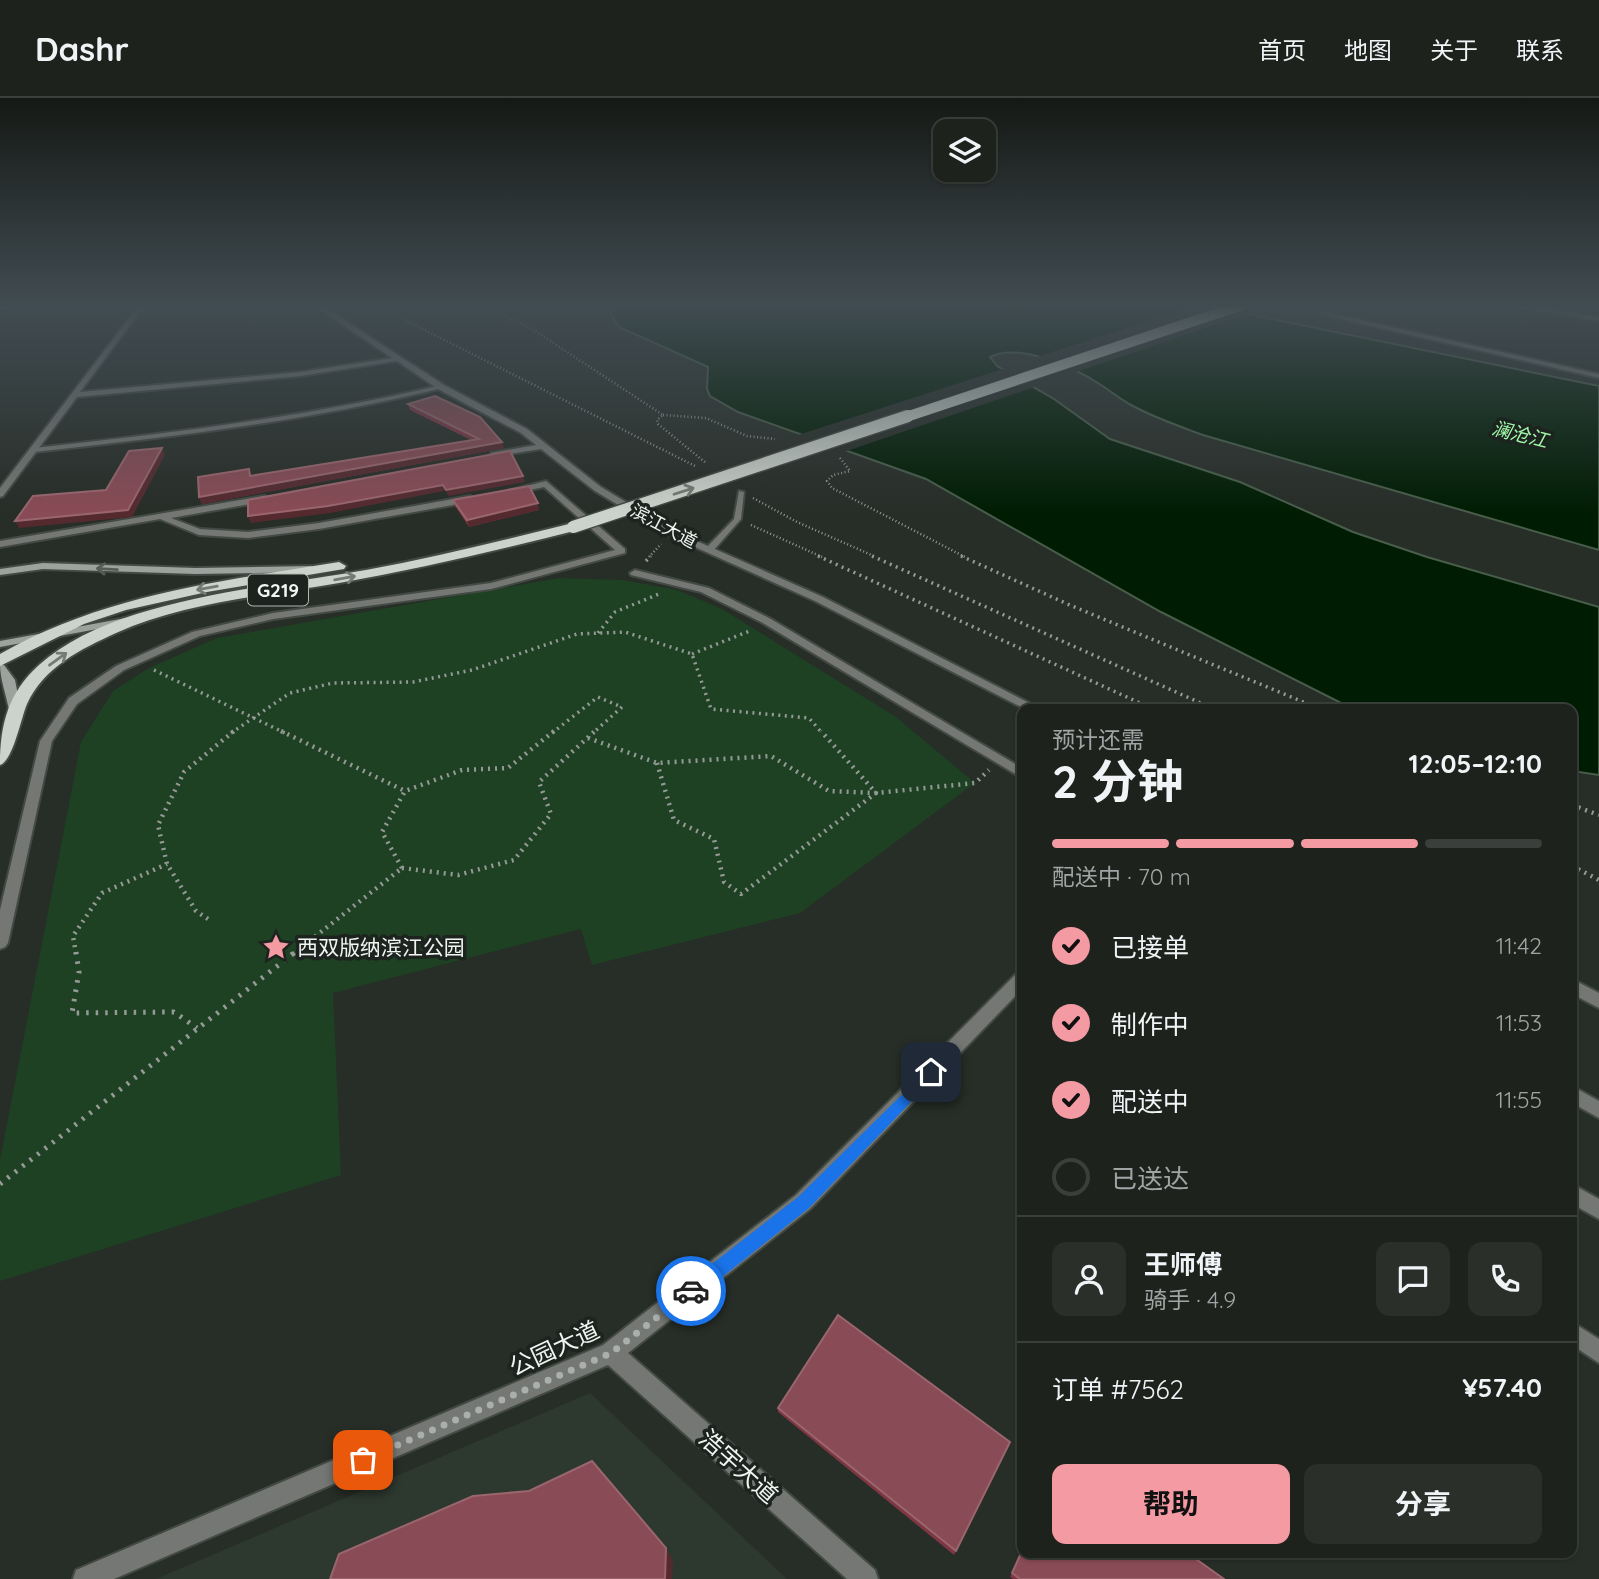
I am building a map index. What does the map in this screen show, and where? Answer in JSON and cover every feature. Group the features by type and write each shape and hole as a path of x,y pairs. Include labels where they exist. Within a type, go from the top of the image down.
{"highway":[{"name":"G219","path":"0,661 35,639 78,620 137,601 567,523 1011,374"},
{"name":"G219","path":"0,759 15,710 33,680 63,654 102,633 146,616 407,567 567,523 1028,374"}],"main road":[{"path":"0,572 43,566 196,571 323,569"},
{"path":"0,643 35,639 146,616"},
{"path":"0,667 9,680 15,710"}],"street":[{"path":"0,494 91,374"},
{"path":"76,395 299,374"},
{"name":"滨江大道","path":"421,374 524,432 598,489 671,533 819,599 1025,704"},
{"path":"489,456 543,446"},
{"path":"0,943 46,741 73,701 120,668 195,634 273,616 491,586 622,551 547,484 493,495"},
{"path":"0,544 164,518 272,497"},
{"path":"164,518 199,532 248,535 319,526 480,497"},
{"path":"635,573 705,590 765,621 1017,771"},
{"name":"公园大道","path":"86,1579 611,1353 803,1202 1017,984"},
{"path":"1577,989 1599,1000"},
{"path":"1577,1097 1599,1110"},
{"path":"1577,1196 1599,1210"},
{"path":"1577,1337 1599,1352"},
{"name":"浩宇大道","path":"611,1353 866,1579"}],"lane":[{"path":"34,450 199,432 388,401 441,387"},
{"path":"710,549 737,519 741,492"}],"path":[{"path":"516,374 708,473"},
{"path":"601,374 663,415 706,418 747,436 782,440"},
{"path":"663,415 657,420 658,424 710,466"},
{"path":"830,453 843,459 849,471 833,475 828,481 832,488 876,514 1019,584 1308,704"},
{"path":"741,492 797,522 1203,704"},
{"path":"737,519 1142,704"},
{"path":"635,573 671,533"},
{"path":"598,633 615,612 683,585"},
{"path":"208,919 196,911 167,864 158,825 184,772 251,717 290,693 332,683 413,681 472,670 577,634 625,632 692,654 754,629 765,621"},
{"path":"692,654 711,709 809,718 876,793"},
{"path":"120,668 149,668 405,791"},
{"path":"0,1184 402,868 458,875 514,860 551,814 539,782 622,707 597,697 508,768 462,771 405,791 382,832 402,868"},
{"path":"588,737 657,763 771,756 829,791 876,793 975,783 999,761"},
{"path":"657,763 674,820 714,839 724,882 741,894 876,793"},
{"path":"1577,807 1599,815"},
{"path":"167,864 102,893 73,936 79,972 72,1013 174,1013 198,1029"},
{"path":"1577,869 1599,880"}],"shaded area":[{"name":"西双版纳滨江公园","path":"559,578 623,580 677,590 722,609 896,717 975,783 800,913 592,965 581,929 333,993 341,1175 0,1281 0,1160 81,742 113,691 149,668 217,638"},
{"path":"590,1393 787,1579 156,1579"}],"water":[{"path":"708,374 1011,374 1054,399 1110,439 1240,482 1353,532 1427,557 1599,607 1599,775 1577,772 1577,704 1343,704 1161,612 926,479 738,412 710,396 707,389"},
{"name":"澜沧江","path":"1082,374 1541,374 1599,386 1599,550 1203,435 1141,410"}],"pier":[{"path":"987,374 1017,374 1037,386 841,453 795,436"}],"building":[{"path":"435,396 480,417 502,442 199,497 198,477 249,469 250,476 479,439 408,404"},
{"path":"162,448 128,510 15,521 33,496 106,490 129,451"},
{"path":"510,451 523,476 446,490 443,485 328,506 248,516 248,500"},
{"path":"529,486 538,503 467,520 453,500"},
{"path":"838,1315 1010,1442 956,1551 778,1408"},
{"path":"592,1461 666,1548 665,1579 330,1579 339,1554 473,1496 529,1491"},
{"path":"1019,1558 1194,1558 1224,1579 1020,1579 1012,1573"}],"way so far":[{"path":"363,1460 611,1353 691,1291"}],"place":[{"name":"西双版纳滨江公园","path":"276,947"}],"route":[{"path":"691,1291 803,1202 931,1072"}]}
